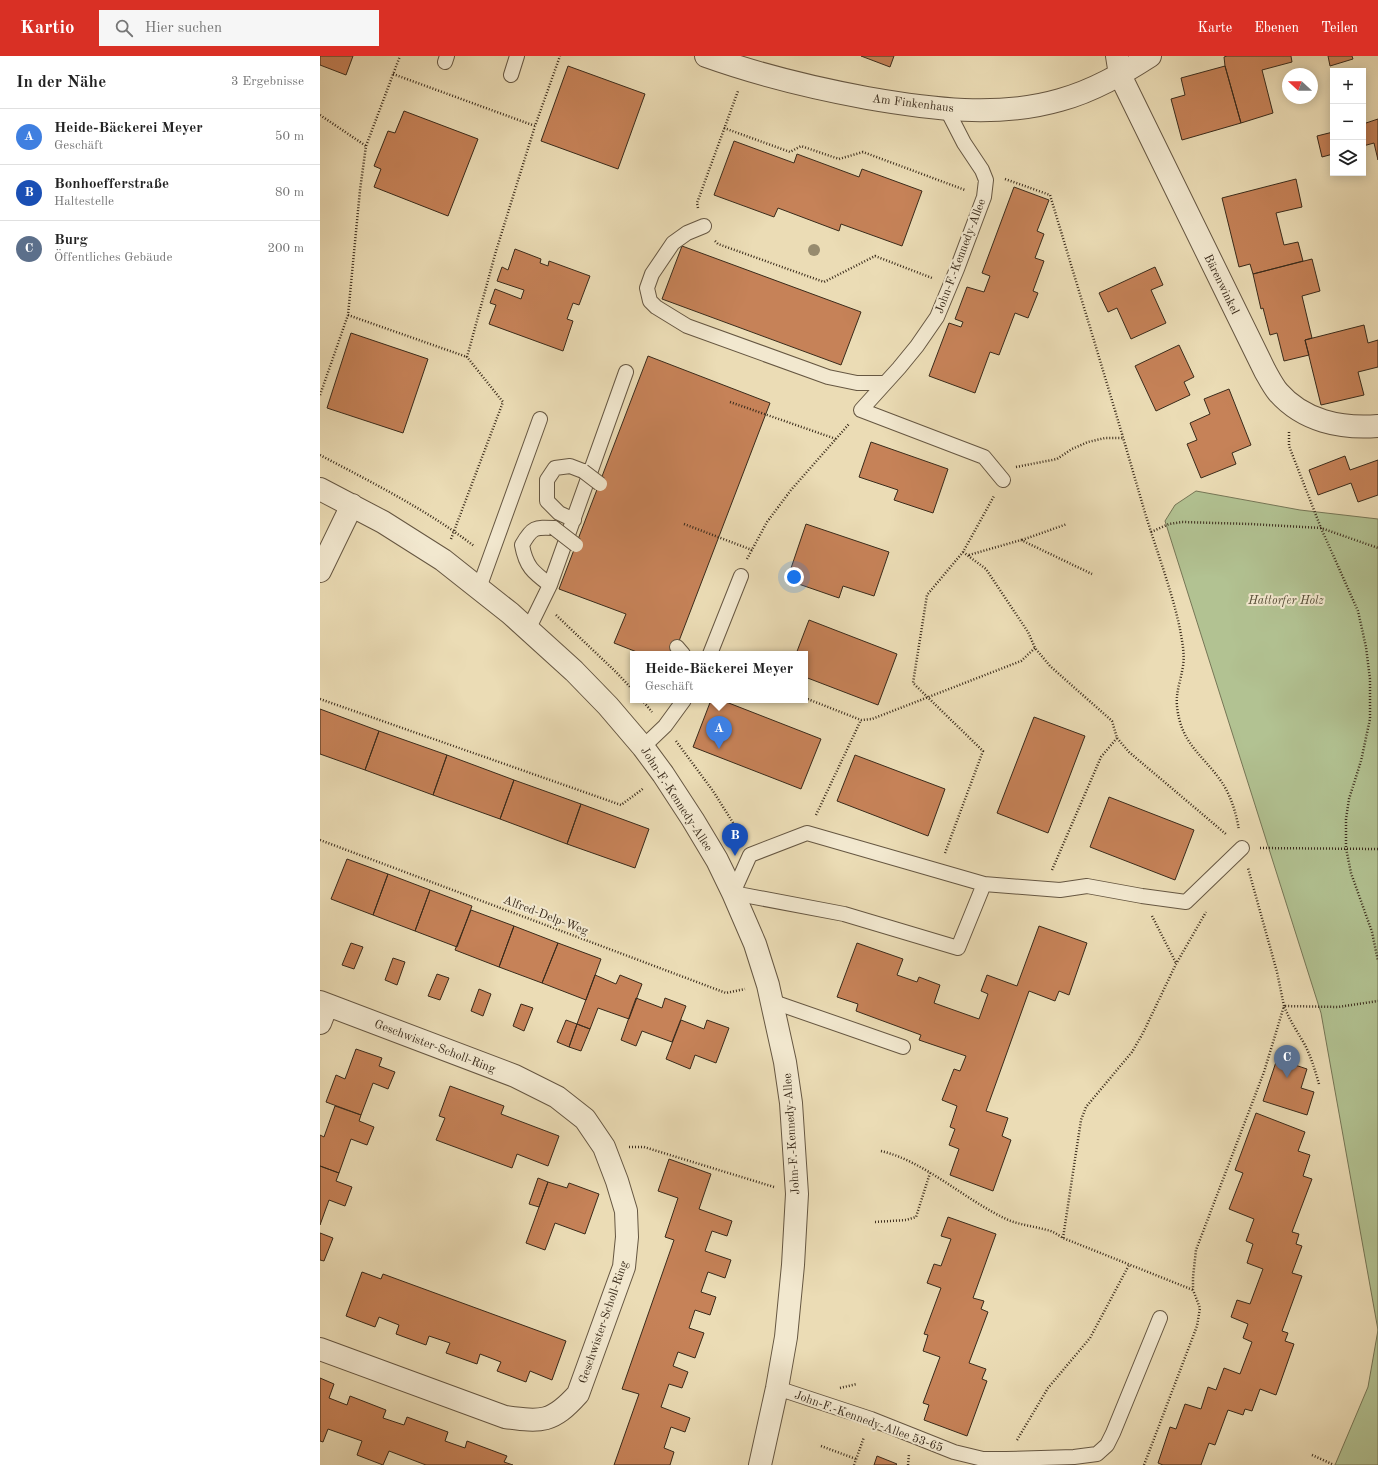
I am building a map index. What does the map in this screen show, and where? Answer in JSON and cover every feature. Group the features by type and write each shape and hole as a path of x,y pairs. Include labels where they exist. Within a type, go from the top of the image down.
{"street":[{"name":"Am Finkenhaus","path":"706,56 746,69 826,90 895,103 946,108 993,110 1053,101 1089,90 1119,66"},
{"path":"1119,66 1150,56"},
{"name":"Bärenwinkel","path":"1119,66 1265,371 1277,391 1290,404 1311,418 1334,424 1351,426 1378,426"},
{"name":"John-F.-Kennedy-Allee","path":"320,489 383,522 443,560 479,588 528,630 589,686 643,747 663,774 697,826 717,860 733,892 755,944 770,993 785,1062 791,1103 797,1194 793,1265 786,1337 760,1465"},
{"path":"320,571 352,505"},
{"name":"Geschwister-Scholl-Ring","path":"320,1349 505,1416 529,1420 549,1418 565,1409 578,1394 624,1267 627,1237 626,1211 617,1181 604,1147 585,1119 558,1097 515,1076 322,1010"}],"lane":[{"path":"511,74 518,56"},
{"name":"John-F.-Kennedy-Allee","path":"861,410 899,368 937,317 951,286 984,197 986,180 982,170 964,143 946,108"},
{"path":"704,226 687,233 673,243 652,274 647,288 650,301 656,307 687,326 828,377 857,383 884,383"},
{"path":"528,630 550,585 626,372"},
{"path":"861,410 984,457 1003,480"},
{"path":"479,588 540,419"},
{"path":"574,520 559,513 547,500 547,480 555,468 570,466 583,471 600,484"},
{"path":"550,585 535,574 524,558 522,545 528,534 538,527 554,528 576,545"},
{"path":"711,651 741,576"},
{"path":"643,747 665,726 682,703"},
{"path":"984,884 958,948 844,914 733,892 750,855 807,833 984,884 1060,890 1087,886 1186,902 1242,848"},
{"path":"770,993 903,1046"},
{"name":"John-F.-Kennedy-Allee 53-65","path":"776,1388 871,1419 954,1452 984,1459 1074,1457 1097,1454 1107,1445 1113,1433 1160,1318"}],"path":[{"path":"320,395 348,315 360,190 366,146 400,56"},
{"path":"467,357 496,251 535,126 560,56"},
{"path":"746,69 697,203 704,226 710,237 718,244 824,282 874,256 951,286"},
{"path":"394,74 535,126"},
{"path":"320,115 366,146"},
{"path":"724,128 790,152 801,146 839,159 863,152 984,197"},
{"path":"982,170 1050,195 1167,581 1180,630 1184,654 1176,705 1180,723 1186,739 1218,777 1226,789 1237,821 1242,848 1277,972 1284,1006 1290,1022 1305,1046 1313,1064 1319,1084"},
{"path":"348,315 467,357 503,402 443,560"},
{"path":"730,402 836,439"},
{"path":"1290,404 1289,446 1320,528 1358,611 1366,647 1370,680 1370,719 1361,761 1347,812 1346,848 1351,873 1372,932 1378,961"},
{"path":"741,576 747,558 767,522 791,490 861,410"},
{"path":"939,870 983,751 913,683 927,595 963,552 1003,480 1016,467 1057,459 1072,449 1088,442 1105,438 1123,438"},
{"path":"1151,532 1169,524 1182,522 1320,528 1378,548"},
{"path":"684,524 752,550"},
{"path":"969,556 1067,524"},
{"path":"1021,540 1092,574"},
{"path":"963,552 986,569 1028,632 1035,648 1050,666 1112,721 1117,738 1129,752 1242,848 1378,849"},
{"path":"808,699 861,720 872,719 1021,661 1035,648"},
{"path":"320,698 621,805 663,774"},
{"path":"807,833 861,720"},
{"path":"1044,889 1101,758 1117,738"},
{"name":"Alfred-Delp-Weg","path":"320,840 726,992 770,993"},
{"path":"1142,896 1176,964"},
{"path":"1063,1238 1080,1120 1086,1108 1132,1052 1143,1033 1176,964 1207,909"},
{"path":"1284,1006 1338,1007 1378,1001"},
{"path":"1144,1465 1198,1326 1200,1308 1192,1290 1196,1250 1264,1072 1284,1006"},
{"path":"604,1147 644,1147 797,1194"},
{"path":"881,1150 895,1154 930,1173 981,1206 1007,1220 1021,1225 1047,1230 1063,1238 1192,1290"},
{"path":"875,1222 906,1220 916,1217 930,1173"},
{"path":"1006,1459 1048,1388 1090,1338 1129,1265"},
{"path":"854,1465 871,1419"},
{"path":"821,1446 856,1459"},
{"path":"1312,1455 1334,1465"}],"green space":[{"name":"Hattorfer Holz","path":"1196,491 1300,510 1378,519 1378,1330 1321,1013 1165,521 1175,505"},
{"path":"1378,1330 1378,1465 1335,1465 1368,1387"}],"building":[{"path":"320,56 353,56 346,75 320,65"},
{"path":"861,56 894,56 890,67"},
{"path":"1291,56 1292,62 1262,70 1273,113 1241,123 1225,66 1224,57"},
{"path":"1328,56 1352,56 1353,59 1330,66"},
{"path":"568,66 645,94 618,169 541,141"},
{"path":"1225,66 1241,123 1182,140 1171,99 1185,95 1181,78"},
{"path":"404,111 478,139 448,216 374,187 381,169 374,166 388,131 395,133"},
{"path":"1378,119 1378,160 1374,143 1366,145 1366,123"},
{"path":"1330,133 1330,155 1322,157 1317,136"},
{"path":"734,141 794,163 797,154 859,177 862,169 922,191 902,246 841,224 839,231 778,208 774,217 714,195"},
{"path":"1296,179 1302,207 1276,213 1284,245 1298,242 1303,261 1253,274 1250,264 1239,267 1222,198"},
{"path":"1014,187 1049,200 1037,231 1044,234 1035,258 1044,261 1033,291 1038,293 1028,318 1015,313 999,355 990,352 975,393 929,376 949,323 961,327 963,322 955,319 967,287 984,292 990,276 982,273"},
{"path":"682,246 861,312 841,365 662,299"},
{"path":"515,249 541,259 540,263 548,266 549,261 590,276 579,305 573,303 567,319 573,321 563,351 489,324 496,305 490,303 495,289 521,299 524,290 497,281 502,267 508,270"},
{"path":"1312,259 1320,291 1302,296 1312,338 1305,340 1309,355 1284,361 1277,333 1270,335 1263,308 1261,309 1253,274"},
{"path":"1155,267 1163,285 1151,290 1166,323 1131,339 1117,308 1108,312 1099,293"},
{"path":"1364,325 1368,343 1378,340 1378,367 1358,372 1364,395 1321,405 1305,340"},
{"path":"351,333 428,359 403,433 327,408"},
{"path":"1179,345 1194,377 1184,382 1190,395 1156,411 1135,366"},
{"path":"648,356 770,403 675,651 634,651 614,643 626,614 559,589"},
{"path":"1229,389 1251,445 1232,453 1236,464 1201,478 1187,444 1197,440 1190,423 1210,414 1204,399"},
{"path":"871,442 948,469 933,513 894,500 898,490 859,477"},
{"path":"1345,456 1350,470 1378,460 1378,495 1358,502 1351,483 1318,495 1309,470"},
{"path":"806,524 889,552 874,596 843,586 839,598 787,580"},
{"path":"809,620 897,654 878,705 808,678 808,651 797,651"},
{"path":"710,703 729,703 821,739 801,789 693,747"},
{"path":"320,709 379,731 365,770 320,754"},
{"path":"1034,717 1085,736 1048,833 997,813"},
{"path":"379,731 447,755 433,795 365,770"},
{"path":"447,755 514,780 500,819 433,795"},
{"path":"855,755 945,789 928,836 837,801"},
{"path":"514,780 581,804 567,844 500,819"},
{"path":"1109,797 1194,830 1175,880 1090,847"},
{"path":"581,804 649,829 635,868 567,844"},
{"path":"347,859 388,874 373,915 331,899"},
{"path":"388,874 430,890 415,931 373,915"},
{"path":"430,890 472,906 457,947 415,931"},
{"path":"471,910 514,926 499,967 455,950"},
{"path":"514,926 558,943 542,983 499,967"},
{"path":"1039,926 1087,943 1069,995 1059,991 1055,1001 1029,991 986,1111 1008,1118 1002,1136 1011,1140 993,1191 950,1175 959,1149 949,1145 955,1129 950,1127 957,1106 942,1100 954,1069 960,1071 966,1056 919,1040 921,1035 856,1011 858,1004 837,997 857,943 903,959 897,975 917,982 919,977 940,985 934,1003 979,1019 988,994 981,991 987,975 1017,986"},
{"path":"351,943 363,947 354,969 342,965"},
{"path":"558,943 601,959 586,1000 542,983"},
{"path":"393,958 405,962 397,985 385,980"},
{"path":"437,974 449,978 440,1000 428,996"},
{"path":"595,975 616,984 620,975 642,984 629,1019 598,1008 590,1029 577,1024"},
{"path":"479,989 491,994 483,1016 471,1011"},
{"path":"636,998 662,1008 665,998 686,1006 672,1042 642,1031 636,1046 621,1040"},
{"path":"521,1004 533,1008 524,1031 513,1026"},
{"path":"566,1020 577,1024 569,1047 557,1042"},
{"path":"681,1020 704,1029 707,1020 729,1028 716,1063 695,1055 690,1069 666,1059"},
{"path":"577,1024 590,1029 581,1051 569,1047"},
{"path":"356,1049 382,1058 379,1066 395,1072 388,1089 373,1083 361,1115 326,1102 336,1075 345,1079"},
{"path":"1277,1059 1307,1069 1301,1088 1314,1092 1307,1115 1263,1101"},
{"path":"450,1086 504,1106 501,1114 559,1136 548,1166 517,1154 512,1168 436,1140 445,1118 439,1116"},
{"path":"335,1106 361,1115 359,1121 374,1127 367,1145 351,1139 339,1173 320,1166 320,1135 324,1137"},
{"path":"1256,1113 1305,1132 1298,1151 1310,1155 1303,1176 1312,1179 1292,1232 1299,1234 1296,1244 1302,1246 1292,1273 1302,1276 1282,1331 1288,1333 1285,1341 1294,1344 1276,1395 1260,1389 1252,1411 1245,1409 1243,1415 1228,1410 1215,1445 1209,1443 1201,1465 1163,1465 1158,1463 1170,1427 1176,1429 1185,1404 1201,1409 1208,1387 1216,1390 1224,1368 1240,1374 1252,1342 1243,1338 1248,1324 1231,1317 1237,1300 1250,1304 1263,1269 1247,1263 1253,1244 1246,1241 1254,1219 1229,1209 1243,1173 1235,1170"},
{"path":"669,1159 711,1174 699,1209 732,1221 727,1236 712,1231 705,1251 731,1260 725,1278 708,1272 701,1292 716,1297 710,1315 695,1310 689,1328 704,1333 695,1358 678,1352 673,1366 688,1372 682,1388 669,1384 661,1407 690,1418 685,1432 671,1427 664,1448 674,1452 670,1465 614,1465 639,1394 622,1389 674,1240 665,1237 678,1198 658,1191"},
{"path":"320,1166 339,1173 336,1181 352,1187 345,1206 329,1200 320,1225"},
{"path":"538,1178 548,1182 539,1207 529,1204"},
{"path":"548,1182 567,1188 569,1183 599,1194 585,1234 555,1223 545,1250 526,1243"},
{"path":"948,1217 996,1234 973,1298 984,1301 981,1309 988,1312 969,1363 986,1369 982,1379 987,1381 967,1436 924,1420 929,1405 923,1403 940,1357 923,1351 928,1335 924,1334 941,1288 927,1283 934,1264 941,1266 951,1239 941,1236"},
{"path":"320,1233 333,1238 324,1261 320,1260"},
{"path":"362,1272 381,1279 383,1274 566,1341 552,1380 530,1371 526,1382 497,1371 501,1362 480,1354 477,1364 446,1353 450,1343 429,1336 426,1345 396,1334 399,1325 379,1317 375,1327 346,1316"},
{"path":"320,1378 334,1384 329,1398 347,1405 350,1396 386,1410 383,1418 404,1425 407,1417 448,1432 445,1441 465,1448 467,1441 507,1456 504,1462 513,1465 426,1465 389,1451 383,1465 357,1455 362,1441 328,1429 323,1442 320,1441"},
{"path":"877,1456 897,1464 874,1465"}],"place":[{"name":"Heide-Bäckerei Meyer","path":"719,749"},
{"name":"Bonhoefferstraße","path":"735,856"},
{"name":"Burg","path":"1287,1078"}]}
